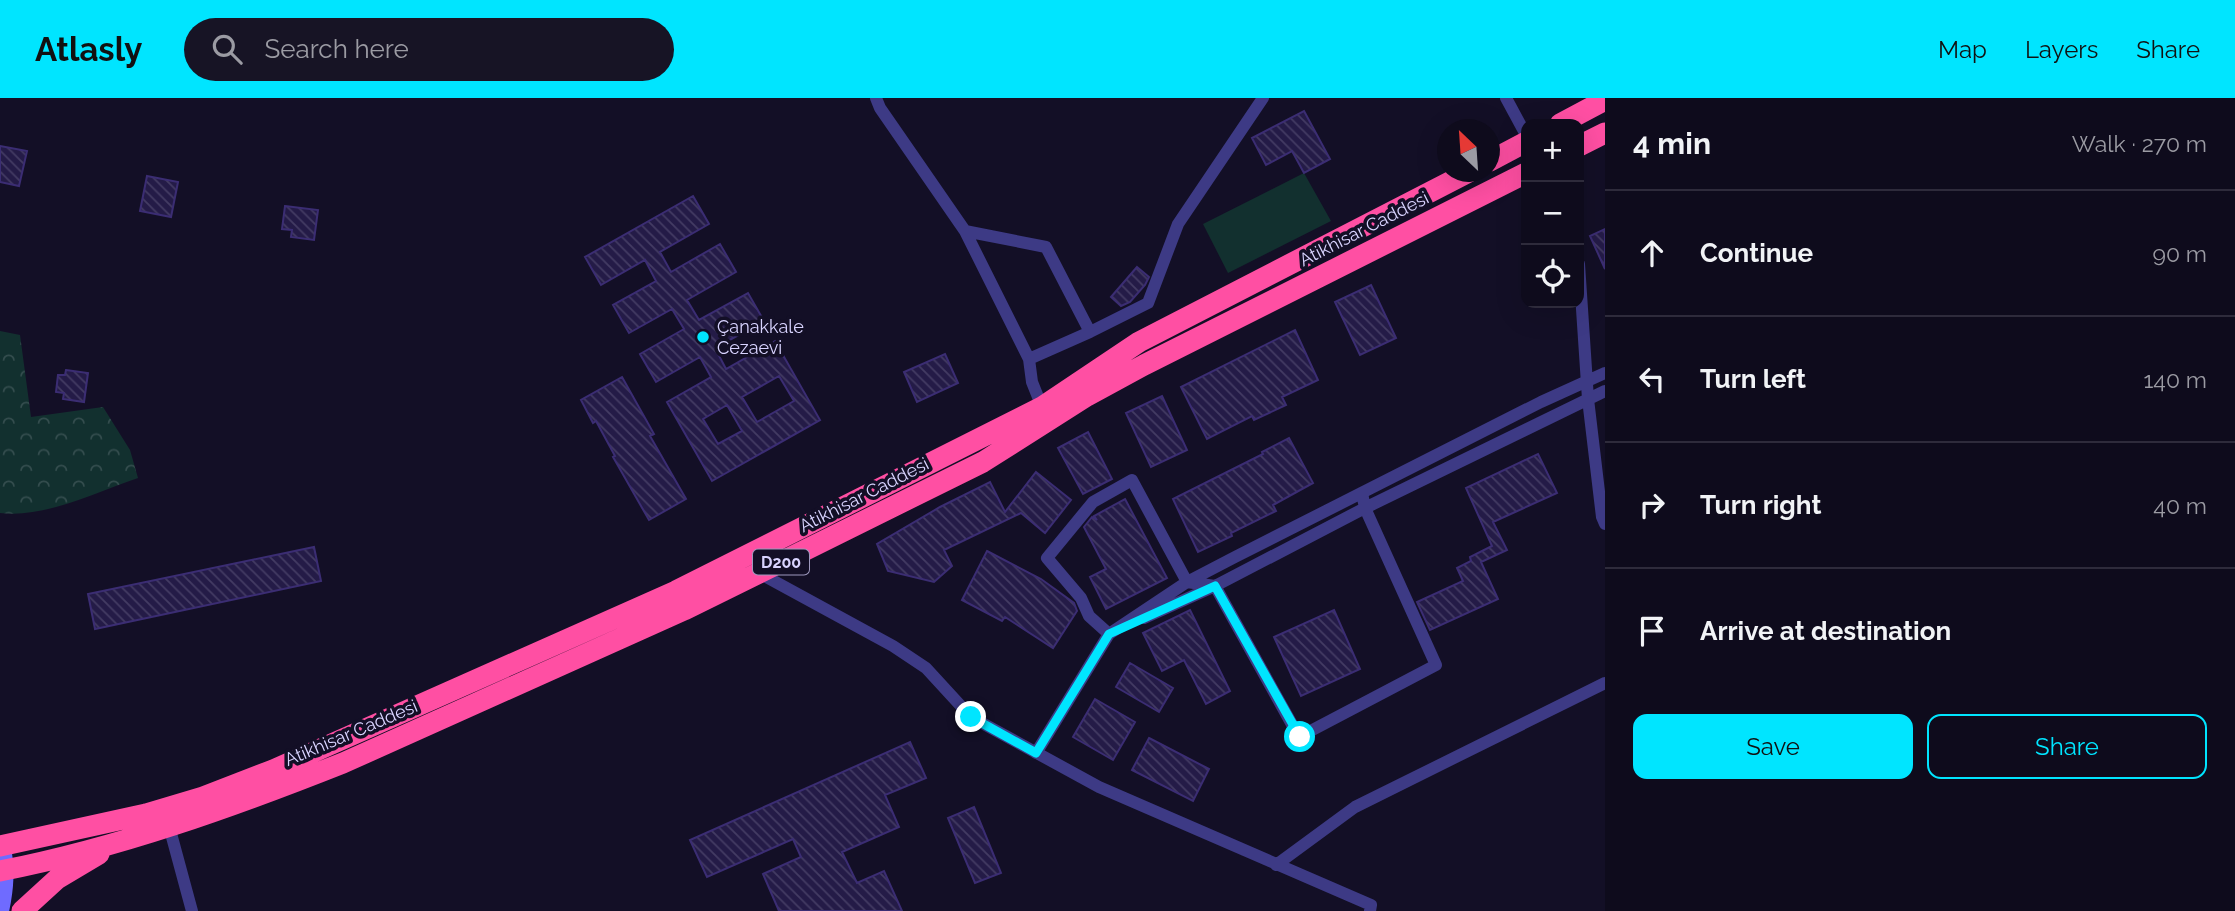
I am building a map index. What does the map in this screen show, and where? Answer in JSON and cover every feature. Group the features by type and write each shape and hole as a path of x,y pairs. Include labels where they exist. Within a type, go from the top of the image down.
{"highway":[{"path":"1569,119 1605,100"},
{"path":"1584,144 1605,133"},
{"path":"1500,155 1521,145"},
{"name":"Atikhisar Caddesi","path":"1,846 146,814 203,797 273,770 907,487 983,462 1087,396 1144,365 1521,176"},
{"name":"Atikhisar Caddesi","path":"3,870 116,844 288,785 344,763 684,610 759,573 907,487 1042,407 1139,342 1450,182"},
{"path":"22,911 57,879 116,844"}],"main road":[{"path":"1,846 6,887 1,911"}],"street":[{"path":"876,98 880,108 965,231 1028,359 1032,382 1042,407"},
{"path":"1028,359 1148,303 1178,224 1263,98"},
{"path":"1506,98 1521,126"},
{"path":"965,231 1046,247 1090,332"},
{"path":"1582,308 1588,400 1605,524"},
{"path":"1036,753 1109,634 1187,582 1529,408 1605,373"},
{"path":"1109,634 1215,586 1365,508 1605,391"},
{"path":"1109,634 1089,616 1081,598 1047,558 1093,502 1132,480 1187,582"},
{"path":"1215,586 1300,737 1436,665 1365,508 1362,493"},
{"path":"759,573 893,646 926,668 971,717 1098,788 1371,905 1370,911"},
{"path":"1187,582 1215,586"},
{"path":"1276,865 1355,807 1605,683"},
{"path":"169,826 192,911"}],"green space":[{"path":"1304,173 1331,221 1228,273 1203,224"},
{"path":"0,331 20,335 31,417 103,407 130,450 138,478 52,508 17,514 0,513"}],"building":[{"path":"1304,111 1330,159 1304,173 1292,151 1266,165 1252,138"},
{"path":"0,146 27,151 19,186 0,182"},
{"path":"147,176 178,182 171,217 140,211"},
{"name":"Çanakkale Cezaevi","path":"693,196 709,224 660,252 671,272 720,244 736,272 687,300 699,320 748,293 764,321 715,348 726,369 775,341 820,420 712,481 667,402 711,377 700,357 656,382 640,354 684,329 672,309 629,333 613,305 656,281 645,260 601,285 585,257","holes":["779,376 794,401 757,422 742,397","727,405 742,431 718,444 703,419"]},
{"path":"285,206 318,210 314,240 291,237 292,230 282,229"},
{"path":"1605,229 1605,269 1590,236"},
{"path":"1137,267 1149,277 1130,302 1121,306 1111,297"},
{"path":"1371,285 1396,338 1360,355 1335,302"},
{"path":"1295,330 1318,380 1282,397 1286,405 1254,420 1252,416 1207,439 1181,387"},
{"path":"945,354 958,383 917,402 904,372"},
{"path":"66,370 88,373 84,402 63,399 64,393 56,392 58,375 65,375"},
{"path":"622,377 654,434 650,436 686,499 649,520 596,421 593,423 581,400"},
{"path":"1162,396 1187,450 1151,467 1126,413"},
{"path":"1088,432 1112,479 1083,494 1058,448"},
{"path":"1289,438 1313,483 1273,505 1276,511 1198,552 1173,499"},
{"path":"1538,454 1557,493 1493,522 1507,550 1481,562 1498,599 1430,630 1417,602 1463,581 1457,568 1471,561 1470,557 1492,546 1466,488"},
{"path":"1036,472 1071,500 1045,533 1021,513 944,550 952,566 934,582 888,571 877,544 940,507 990,482 1005,512"},
{"path":"1125,499 1167,578 1106,609 1090,577 1106,569 1084,527 1092,517 1097,520 1094,516"},
{"path":"314,547 321,581 95,629 88,594"},
{"path":"987,551 1041,579 1074,603 1077,611 1053,648 1005,617 1002,621 962,600"},
{"path":"1190,610 1230,691 1206,704 1184,660 1162,671 1143,633"},
{"path":"1334,610 1360,669 1301,696 1274,637"},
{"path":"1130,663 1173,688 1159,712 1116,687"},
{"path":"1095,699 1135,722 1113,760 1073,737"},
{"path":"1149,738 1209,769 1193,801 1132,770"},
{"path":"910,742 926,778 885,795 899,827 842,852 857,883 884,871 902,911 779,911 763,874 801,857 793,839 707,877 690,840"},
{"path":"974,807 1001,873 975,883 948,818"}],"place":[{"name":"Çanakkale Cezaevi","path":"703,337"}],"route":[{"path":"971,717 1036,753 1109,634 1215,586 1300,737"}]}
